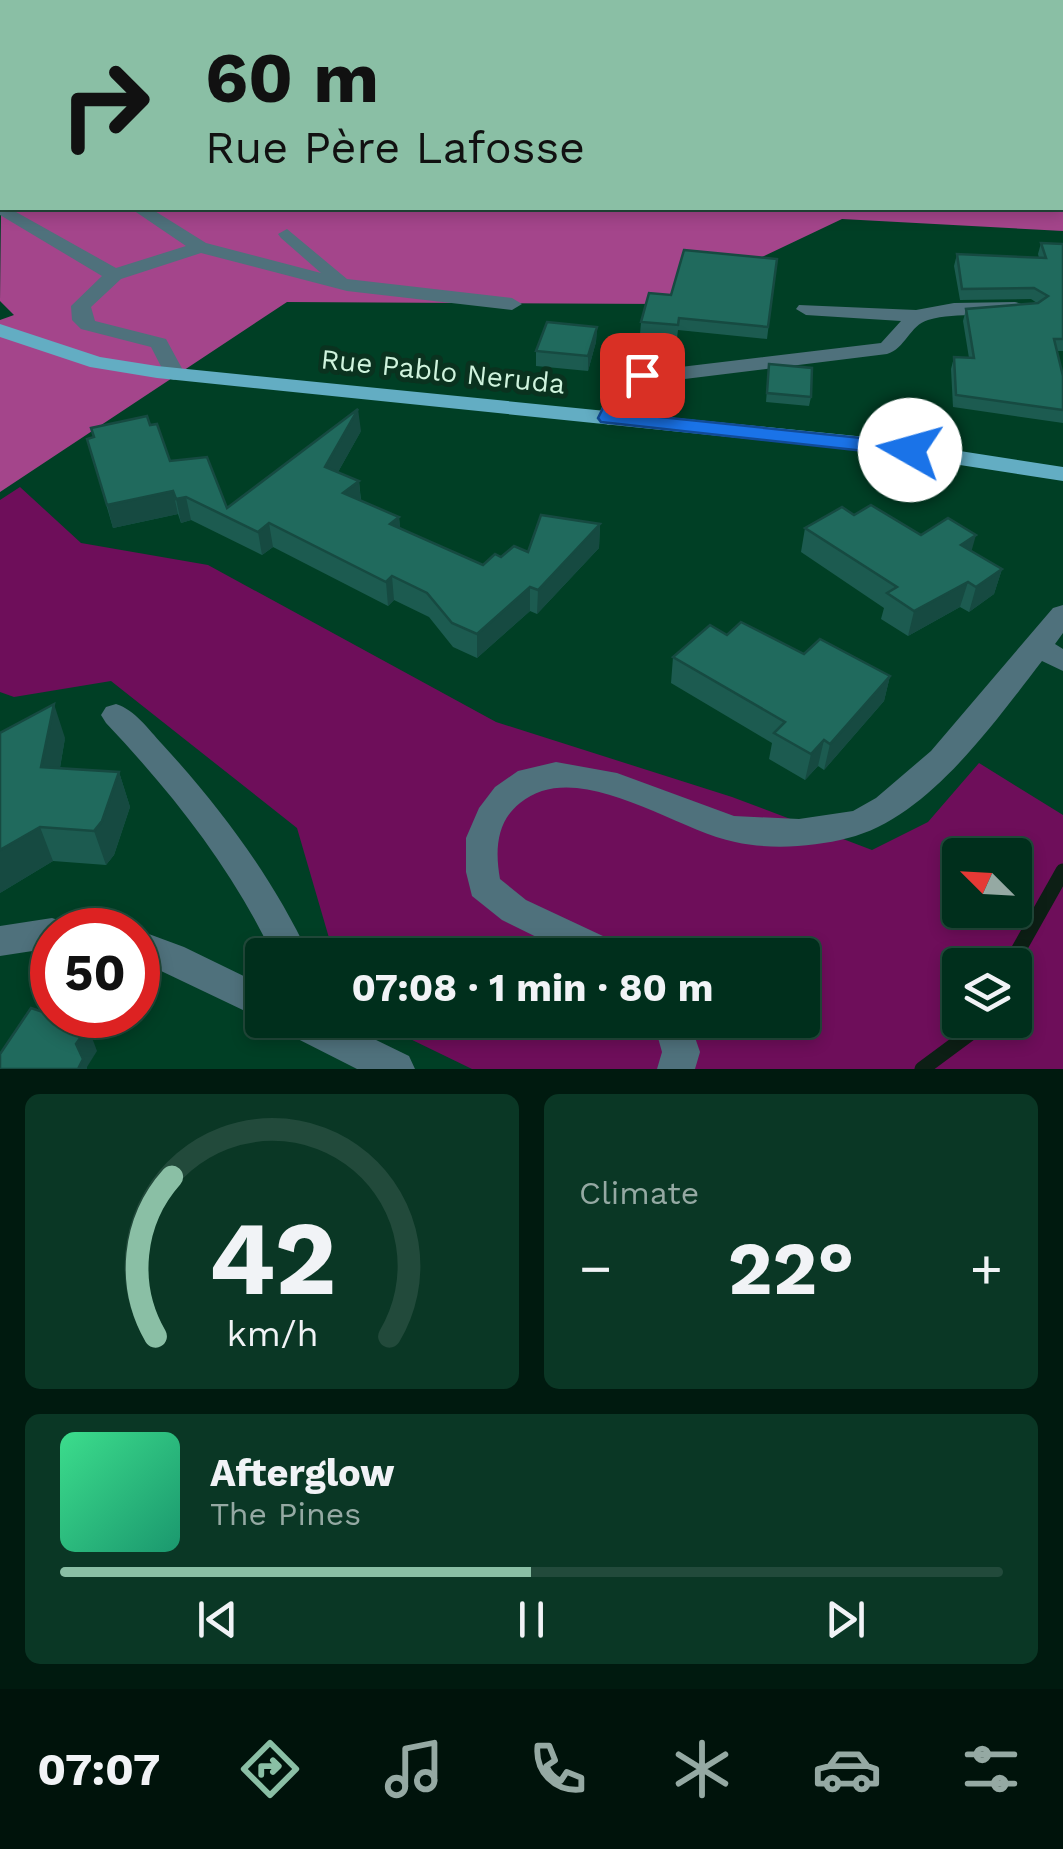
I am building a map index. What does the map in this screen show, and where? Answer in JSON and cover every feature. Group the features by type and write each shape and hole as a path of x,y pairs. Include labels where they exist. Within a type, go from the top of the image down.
{"main road":[{"name":"Rue Pablo Neruda","path":"0,330 97,362 174,374 876,445 1063,474"}],"street":[{"path":"3,210 114,276"},
{"path":"142,210 200,246 347,284 512,304"},
{"path":"287,234 347,284"},
{"path":"174,374 159,343 100,330 82,320 81,306 114,276 200,246"},
{"path":"806,309 916,316 974,308 1031,309"},
{"path":"608,418 630,379 886,348 916,316"},
{"path":"572,938 514,910 484,886 478,844 488,814 512,790 540,775 578,774 734,829 795,832 862,822 912,790 1050,654 1063,614"},
{"path":"116,715 168,768 256,886 282,938"},
{"path":"0,941 30,936"},
{"path":"160,953 245,994"},
{"path":"333,1038 396,1069"},
{"path":"676,1069 681,1052 677,1038"}],"shaded area":[{"path":"1,210 1063,210 1063,231 842,219 663,304 287,302 0,492 0,320 14,315 0,301"},
{"path":"20,487 81,543 208,565 496,722 732,797 872,850 928,822 979,763 1063,815 1063,1069 472,1069 408,1038 820,1038 820,938 329,938 297,828 111,681 14,697 0,692 0,500"}],"building":[{"path":"1041,243 1063,244 1063,339 1054,339 1063,376 1063,410 956,395 954,357 974,358 966,309 1038,303 1048,296 1034,288 962,289 957,254 1046,258"},
{"path":"684,250 777,259 768,327 679,318 678,325 641,322 649,293 671,295"},
{"path":"547,322 597,327 588,356 536,351"},
{"path":"769,364 812,368 811,397 767,393"},
{"path":"358,409 325,467 359,481 343,493 399,517 390,524 483,565 495,554 501,557 514,546 528,552 541,515 600,524 538,590 530,587 477,634 452,623 427,593 392,576 386,582 269,523 258,532 186,497 176,499 173,491 107,505 87,439 94,437 91,428 147,416 150,425 157,424 170,461 207,457 227,508"},
{"path":"871,505 921,535 948,518 976,535 961,545 1002,569 976,587 968,582 914,611 887,593 897,587 805,528 842,507 854,515"},
{"path":"741,622 804,654 820,639 890,676 830,744 824,740 811,754 774,733 785,722 673,657 710,625 727,635"},
{"path":"54,704 41,767 119,772 102,821 94,831 40,827 0,850 0,733"},
{"path":"30,1009 30,1038 80,1038 76,1044 83,1059 78,1069 0,1069 0,1054"}],"waterway":[{"path":"1020,948 1063,871"},
{"path":"922,1069 964,1038"}],"route":[{"path":"642,375 624,384 608,418 910,450"}]}
